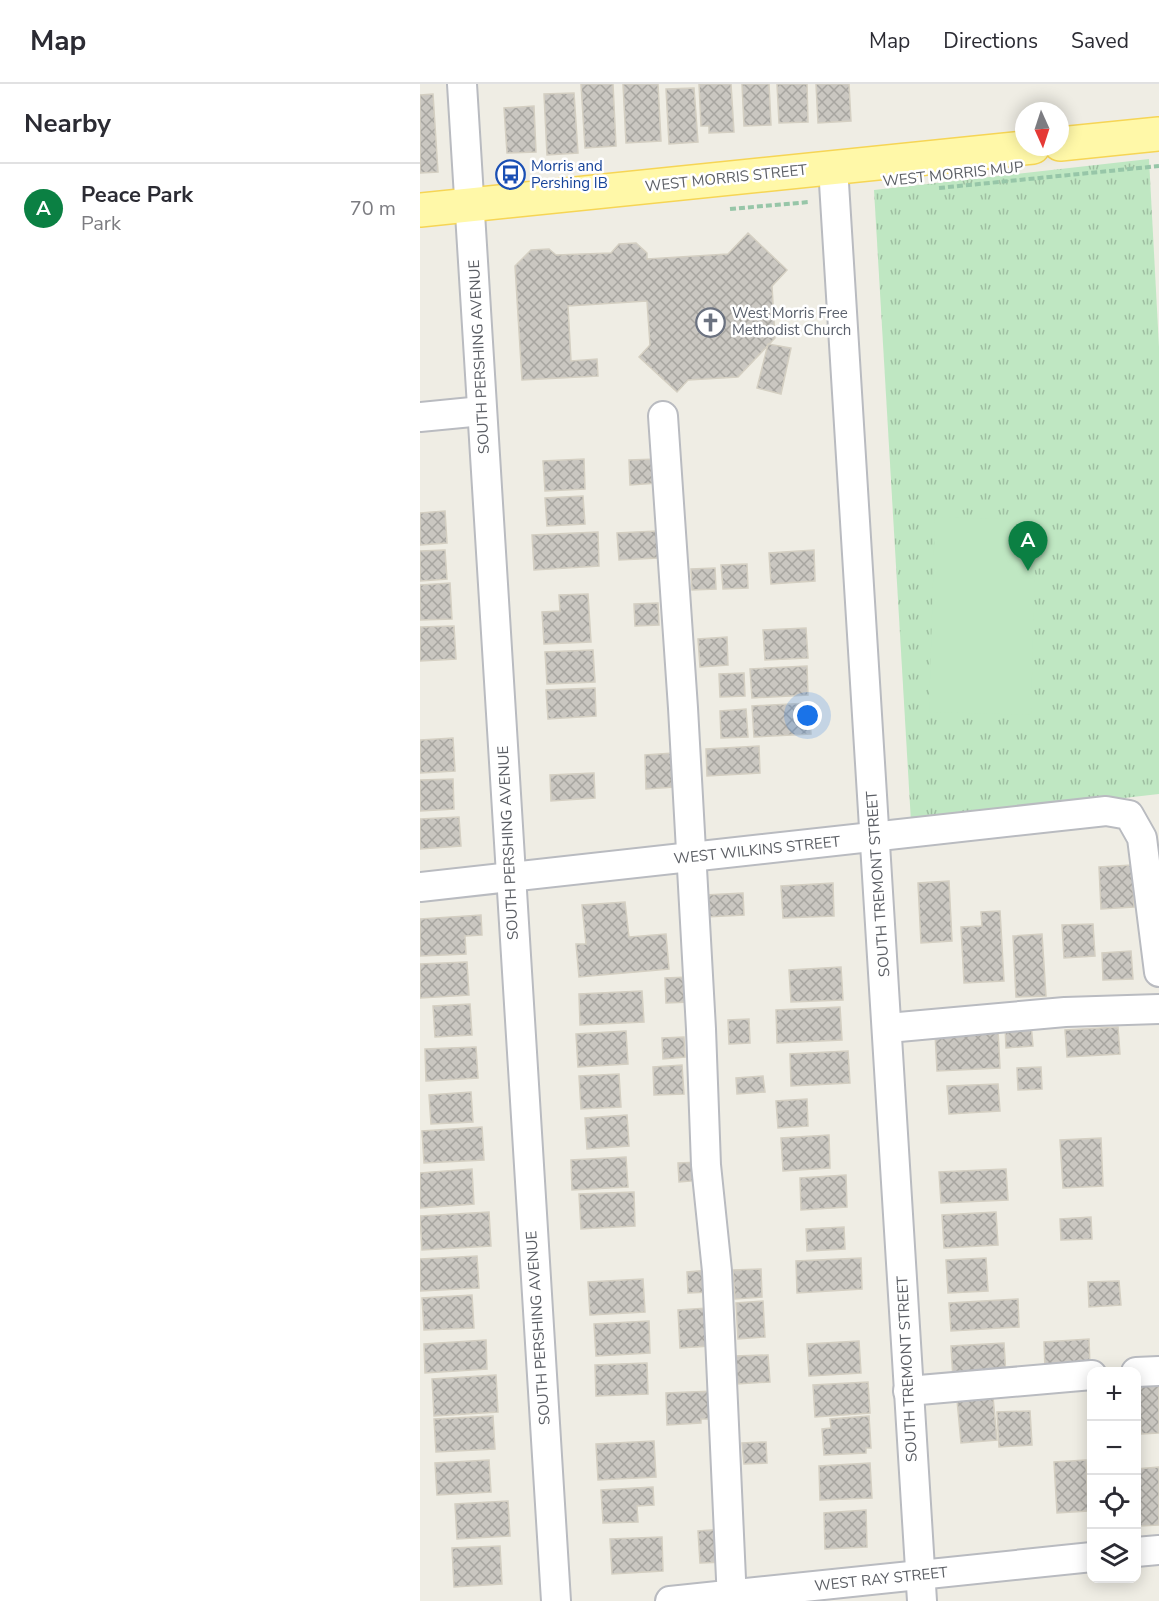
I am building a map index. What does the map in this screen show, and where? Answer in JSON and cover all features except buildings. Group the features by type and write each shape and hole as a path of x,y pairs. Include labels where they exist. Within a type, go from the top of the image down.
{"main road":[{"path":"1069,143 1159,134"},
{"name":"WEST MORRIS STREET","path":"420,210 1015,149"}],"street":[{"name":"SOUTH PERSHING AVENUE","path":"462,84 556,1601"},
{"name":"SOUTH TREMONT STREET","path":"833,167 921,1588"},
{"path":"420,417 482,411"},
{"path":"663,416 683,708 701,1029 706,1165 717,1271 732,1598"},
{"name":"WEST WILKINS STREET","path":"420,886 1106,811 1129,815 1142,838 1159,972"},
{"path":"888,1028 1065,1012 1159,1009"},
{"path":"1141,1372 1159,1371"},
{"path":"908,1392 1087,1375"},
{"path":"1141,1552 1159,1550"},
{"name":"WEST RAY STREET","path":"670,1601 921,1588 1087,1558"}],"path":[{"name":"WEST MORRIS MUP","path":"937,188 1159,165"}],"green space":[{"path":"1149,159 1159,347 1159,794 911,822 874,190"},
{"path":"935,517 1036,520 1031,715 929,712"}],"place":[{"name":"Morris and Pershing IB","path":"510,175"},
{"name":"West Morris Free Methodist Church","path":"711,322"},
{"name":"Peace Park","path":"1028,571"}]}
